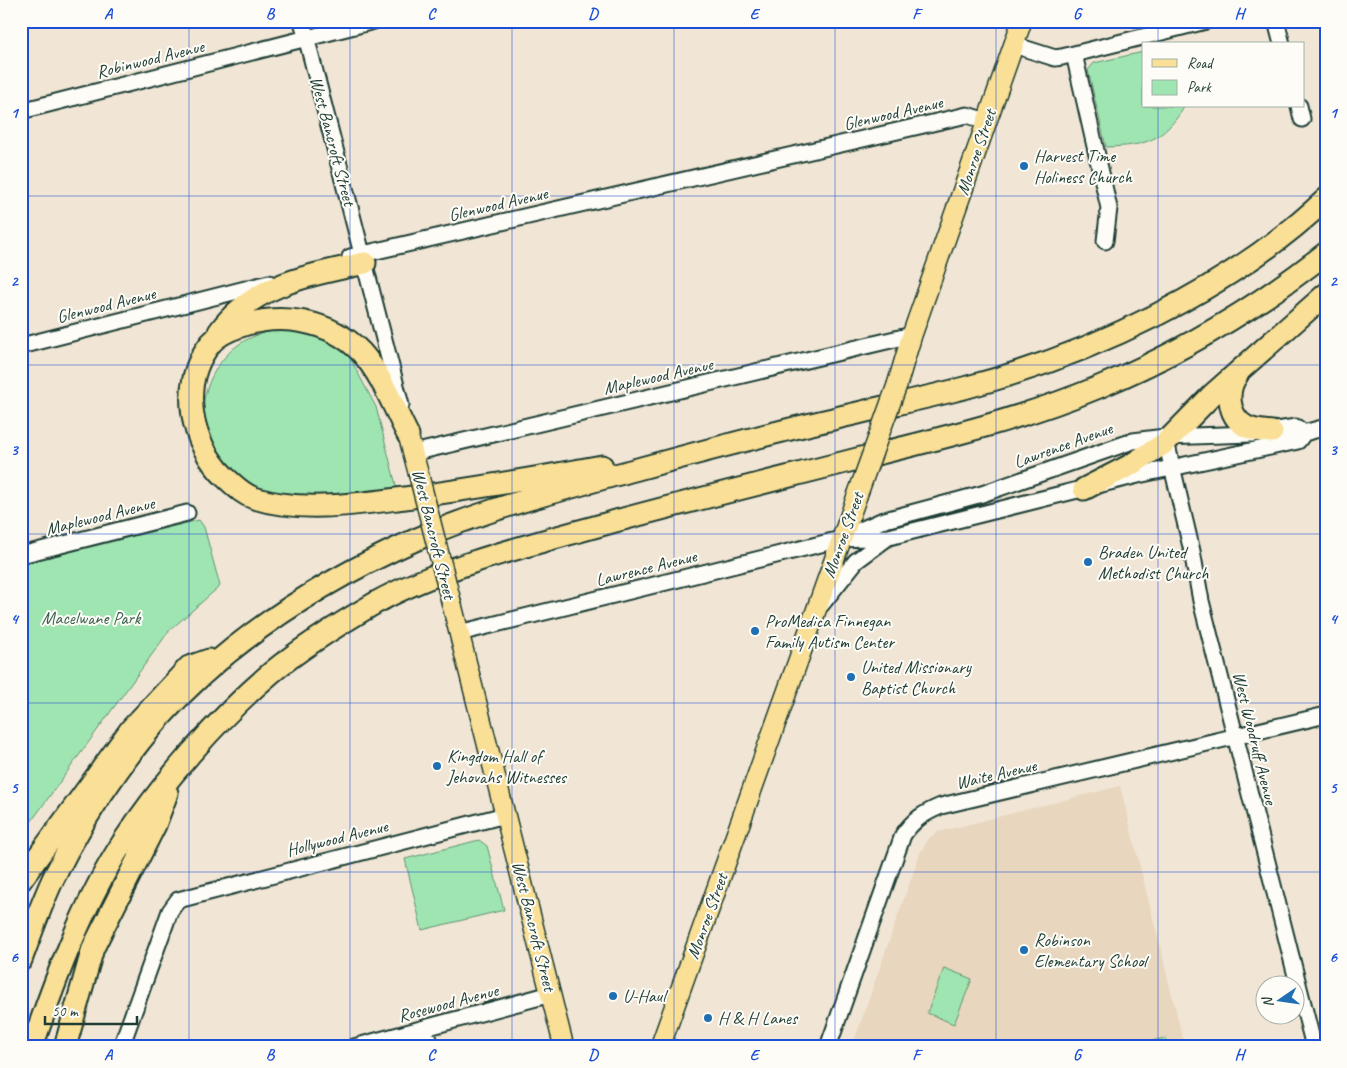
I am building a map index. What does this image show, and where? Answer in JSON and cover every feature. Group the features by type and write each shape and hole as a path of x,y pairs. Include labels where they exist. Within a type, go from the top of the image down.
{"highway":[{"path":"21,960 52,881 100,797 137,746 201,675 258,630 343,574 418,538 511,505 774,432 968,387 1076,351 1179,305 1240,266 1312,212 1326,199"},
{"path":"32,1047 70,949 94,896 121,844 175,774 216,728 276,669 306,646 380,601 416,584 542,542 666,507 979,428 1097,387 1194,342 1280,289 1326,253"},
{"path":"364,259 294,280 266,292 234,316 213,341 199,364 192,398 192,416 197,434 204,452 214,467 238,490 252,497 265,500 316,505 375,501 463,490 774,432"},
{"path":"1084,489 1129,466 1168,438 1213,394 1326,294"},
{"path":"213,341 223,333 243,325 278,319 308,322 342,336 362,354 379,380 411,444"},
{"path":"1242,369 1230,390 1233,412 1246,426 1272,432"},
{"path":"21,880 131,729 159,697 189,667 233,651"},
{"path":"66,1047 93,948 155,825 175,774"}],"main road":[{"name":"Monroe Street","path":"660,1047 897,385 912,335 1022,21"},
{"name":"West Bancroft Street","path":"411,444 564,1047"}],"street":[{"name":"West Bancroft Street","path":"302,21 411,444"},
{"name":"Robinwood Avenue","path":"21,110 374,21"},
{"path":"1014,45 1055,58 1206,21"},
{"path":"1276,21 1281,42"},
{"path":"1074,54 1109,208 1105,241"},
{"name":"Glenwood Avenue","path":"21,346 257,287 310,267 364,259 967,115 986,121"},
{"name":"Maplewood Avenue","path":"411,444 912,335"},
{"name":"Lawrence Avenue","path":"841,539 881,520 982,494 1116,446 1168,438 1272,432 1296,427 1304,433"},
{"name":"Lawrence Avenue","path":"459,633 841,539 889,537 1172,468 1298,441 1304,433 1326,427"},
{"name":"West Woodruff Avenue","path":"1168,438 1172,468 1201,601 1314,1047"},
{"name":"Maplewood Avenue","path":"21,555 187,513"},
{"path":"814,614 856,561 868,550 889,537"},
{"name":"Waite Avenue","path":"828,1047 903,835 910,824 920,816 941,806 1326,715"},
{"name":"Hollywood Avenue","path":"121,1047 170,911 178,900 505,815"},
{"name":"Rosewood Avenue","path":"354,1047 551,994"},
{"path":"426,1029 431,1047"}],"shaded area":[{"name":"Robinson Elementary School","path":"1120,786 1185,1047 852,1047 920,853 930,837 938,832"}],"green space":[{"path":"1142,52 1142,108 1184,108 1169,127 1152,139 1132,145 1106,147 1088,70 1094,63"},
{"path":"298,328 318,333 355,354 351,360 376,407 397,489 321,498 282,496 264,492 244,483 210,446 204,432 202,417 204,401 214,372 223,359 234,348 252,337 271,331"},
{"name":"Macelwane Park","path":"199,520 204,527 220,586 169,631 28,826 21,800 21,564"},
{"path":"479,840 487,846 504,910 422,930 405,859"},
{"path":"944,968 972,979 954,1024 927,1013"},
{"path":"1165,1038 1168,1047 1129,1047 1130,1046"}],"place":[{"name":"Harvest Time Holiness Church","path":"1024,166"},
{"name":"Braden United Methodist Church","path":"1088,562"},
{"name":"ProMedica Finnegan Family Autism Center","path":"755,631"},
{"name":"United Missionary Baptist Church","path":"851,677"},
{"name":"Kingdom Hall of Jehovahs Witnesses","path":"437,766"},
{"name":"Robinson Elementary School","path":"1024,950"},
{"name":"U-Haul","path":"613,996"},
{"name":"H & H Lanes","path":"708,1018"}]}
